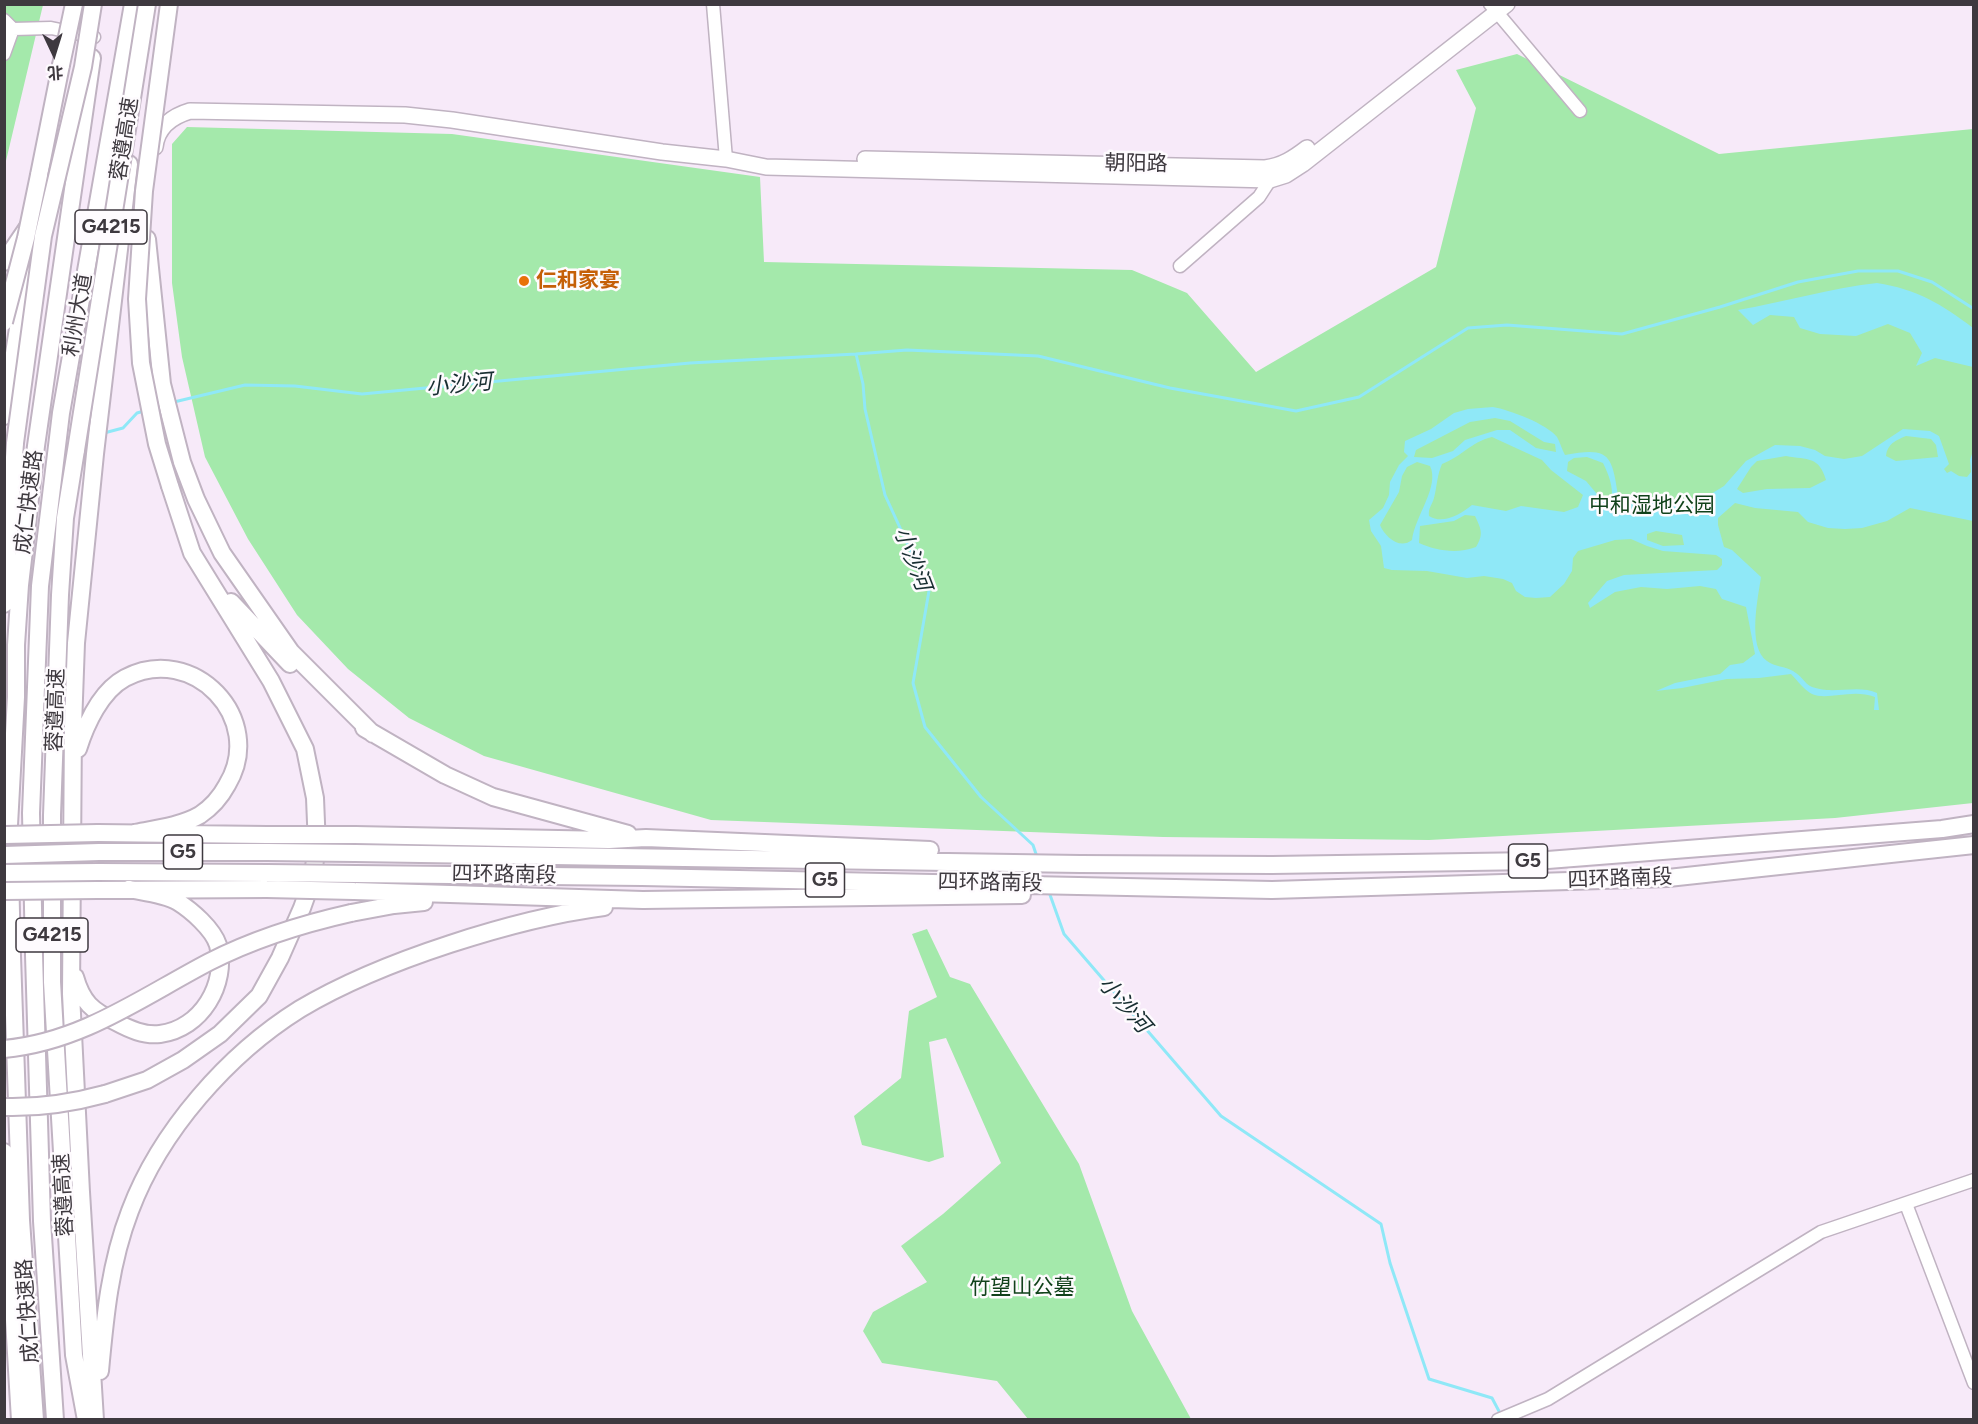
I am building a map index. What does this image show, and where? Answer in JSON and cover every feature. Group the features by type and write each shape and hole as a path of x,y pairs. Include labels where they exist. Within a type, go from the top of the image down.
{"highway":[{"path":"4,322 26,238 75,4"},
{"name":"G4215","path":"4,604 15,443 43,236 82,67 93,4"},
{"name":"利州大道","path":"41,411 100,4"},
{"name":"利州大道","path":"61,412 133,4"},
{"name":"蓉遵高速","path":"86,1419 74,1355 52,982 52,815 60,596 65,518 147,4"},
{"path":"4,1107 24,1108 68,1103 147,1080 183,1060 220,1034 259,996 280,958 312,880 317,847 315,798 305,749 271,681 192,553 157,444 141,363 137,299 144,191 169,4"},
{"path":"5,411 36,217 91,64"},
{"path":"117,105 130,153 152,188"},
{"path":"95,1419 71,994 76,644 95,454 130,153"},
{"path":"4,262 36,217"},
{"path":"147,239 162,384 182,462 196,499 222,553 291,652 373,734"},
{"name":"成仁快速路","path":"35,1419 21,1220 9,825 20,585 41,411"},
{"name":"成仁快速路","path":"55,1419 42,1209 31,813 40,586 61,412"},
{"path":"206,575 279,654 335,706 373,734 445,775 494,797 612,836"},
{"path":"73,764 84,728 103,698 124,678 151,670 179,671 205,683 220,696 234,717 239,739 234,774 218,801 198,816 174,825 134,833"},
{"name":"四环路南段","path":"4,855 267,843 355,853 997,858 1272,865 1535,861 1930,830 1974,824"},
{"path":"4,835 134,833 267,843 355,835 612,836 997,858"},
{"name":"四环路南段","path":"4,873 98,872 267,881 355,882 616,876 1096,891 1272,890 1668,878 1974,845"},
{"path":"4,891 129,889 267,881"},
{"path":"355,882 523,897 616,902 1014,889"},
{"path":"72,964 79,991 96,1012 134,1031 159,1034 184,1026 201,1011 213,995 220,973 217,943 201,920 176,900 129,889"},
{"path":"4,1049 28,1047 79,1032 120,1012 209,962 248,944 315,921 394,905 523,897"},
{"path":"95,1419 106,1300 116,1252 130,1209 156,1156 181,1120 217,1076 256,1042 299,1010 339,988 404,960 506,926 616,902"},
{"path":"4,1152 20,1419"}],"main road":[{"name":"朝阳路","path":"726,159 765,157 1275,167 1293,159 1495,6"},
{"path":"147,239 156,139 159,130 178,115 190,111 405,115 726,159 766,167 1270,180 1286,175 1303,164 1495,6"}],"street":[{"path":"713,4 726,159"},
{"path":"1495,6 1580,111"},
{"path":"4,54 9,25 51,28 95,38"},
{"path":"1180,266 1259,197 1270,180"},
{"path":"1503,1417 1548,1399 1821,1233 1974,1180"},
{"path":"1905,1204 1974,1383"}],"green space":[{"path":"5,5 43,5 5,165"},
{"name":"中和湿地公园","path":"1517,54 1719,154 1973,129 1973,803 1835,818 1429,840 1163,837 711,820 484,756 409,718 348,669 297,615 248,539 205,457 182,357 172,283 172,144 187,127 452,134 760,177 764,262 1132,270 1187,293 1256,372 1436,267 1476,108 1456,70"},
{"name":"竹望山公墓","path":"927,929 950,977 970,984 1079,1164 1132,1311 1191,1419 1028,1419 997,1381 882,1363 863,1331 873,1312 927,1282 901,1246 943,1214 1001,1163 946,1038 929,1042 944,1157 929,1162 862,1145 854,1116 901,1078 909,1011 937,997 912,934"}],"water":[{"path":"1877,283 1904,289 1928,299 1973,328 1973,367 1935,358 1916,366 1922,353 1910,333 1888,324 1856,336 1820,334 1800,328 1794,317 1770,315 1753,325 1738,310 1842,288"},
{"path":"1493,407 1518,414 1537,423 1557,437 1565,455 1600,453 1610,462 1618,496 1648,500 1701,500 1724,486 1746,461 1775,445 1800,446 1815,450 1825,456 1844,459 1862,456 1903,429 1930,431 1939,436 1949,464 1944,469 1947,473 1951,471 1959,476 1967,477 1971,472 1970,460 1973,451 1973,521 1910,508 1887,521 1862,528 1828,528 1808,522 1798,512 1755,508 1735,503 1718,518 1718,525 1724,547 1732,550 1761,577 1755,622 1757,645 1761,654 1770,663 1793,671 1813,687 1827,690 1866,690 1877,693 1879,710 1874,710 1875,697 1858,694 1818,696 1812,694 1791,674 1727,679 1656,691 1675,683 1720,674 1730,665 1743,663 1755,654 1746,607 1722,599 1716,589 1700,586 1667,589 1641,587 1615,592 1590,608 1588,603 1607,581 1624,575 1717,570 1722,565 1722,559 1716,555 1663,551 1631,539 1615,540 1578,551 1573,558 1572,571 1564,584 1550,597 1536,598 1525,597 1516,591 1512,583 1503,579 1484,576 1467,578 1427,571 1384,568 1381,546 1371,531 1369,520 1383,508 1389,495 1390,482 1399,465 1408,456 1404,452 1405,441 1431,429 1454,413 1468,409","holes":["1495,418 1510,421 1544,442 1555,444 1556,452 1536,448 1510,430 1497,430 1465,440 1453,451 1432,458 1414,457 1416,450 1470,422","1906,436 1931,439 1936,445 1938,457 1896,461 1886,456 1890,445","1492,437 1542,460 1583,495 1578,507 1564,512 1521,506 1506,511 1472,505 1446,519 1429,516 1442,464 1478,442","1786,456 1812,460 1820,467 1826,480 1810,488 1767,489 1743,493 1737,489 1757,461","1587,457 1603,463 1610,481 1612,500 1602,500 1586,481 1567,471 1568,462 1574,458","1417,462 1430,466 1432,474 1432,483 1412,540 1403,544 1389,538 1380,525 1399,492 1402,476 1407,467","1465,515 1475,516 1481,535 1476,547 1454,551 1440,550 1419,543 1420,526 1454,521","1656,531 1682,535 1684,545 1663,546 1647,540 1647,534"]}],"waterway":[{"path":"856,354 907,350 1038,356 1170,388 1296,411 1359,397 1468,328 1507,325 1622,334 1720,307 1798,282 1858,271 1898,271 1932,282 1974,309"},
{"name":"小沙河","path":"174,402 245,385 295,386 362,394 690,363 856,354 863,384 865,409 885,495 929,591 913,683 925,727 981,797 1033,845 1037,857"},
{"name":"小沙河","path":"104,433 123,428 137,413 144,411"},
{"name":"小沙河","path":"1049,892 1064,934 1221,1116 1381,1224 1390,1263 1429,1379 1492,1398 1501,1415"}],"place":[{"name":"仁和家宴","path":"524,281"}]}
